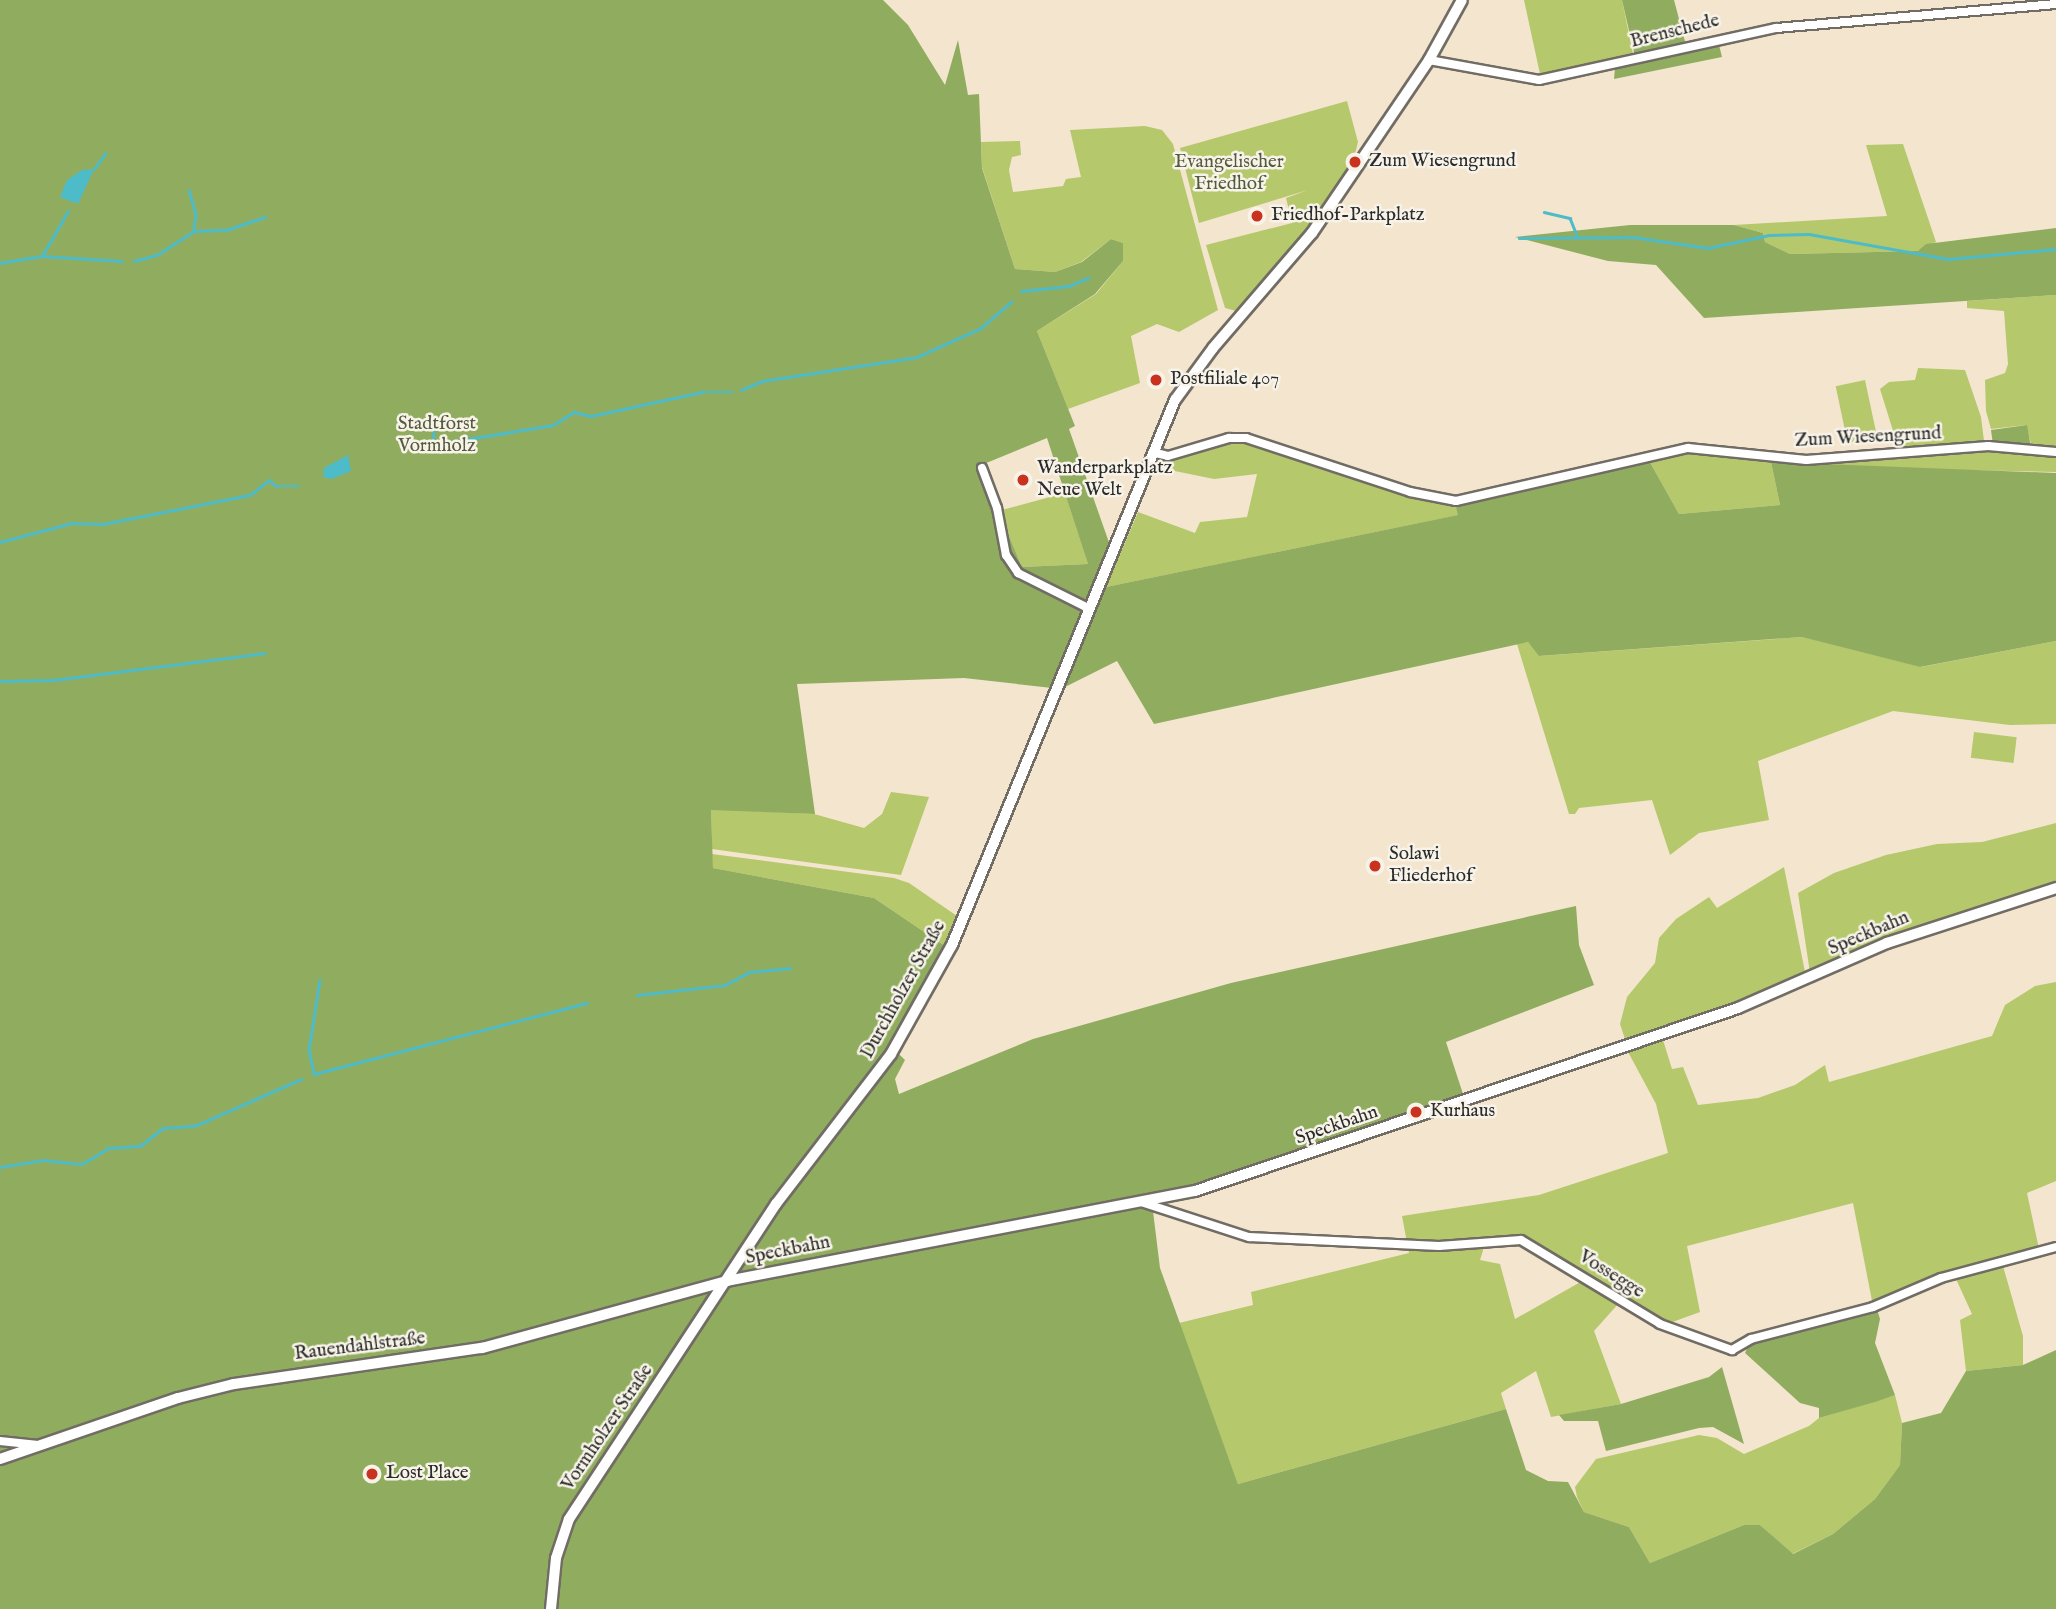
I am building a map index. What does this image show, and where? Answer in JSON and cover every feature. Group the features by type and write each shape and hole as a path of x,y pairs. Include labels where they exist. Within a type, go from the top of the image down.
{"street":[{"name":"Durchholzer Straße","path":"727,1281 776,1204 891,1054 952,945 1087,608 1186,381 1312,233 1429,60 1462,0"},
{"name":"Brenschede","path":"1429,60 1539,80 1776,28 2056,4"},
{"name":"Zum Wiesengrund","path":"1156,453 1168,456 1229,438 1246,438 1410,492 1456,501 1688,448 1806,460 1988,446 2056,452"},
{"path":"982,468 997,508 1006,555 1018,573 1087,608"},
{"name":"Speckbahn","path":"727,1281 1238,1179 1604,1055 1788,989 1887,943 2056,888"},
{"name":"Vossegge","path":"1137,1201 1249,1237 1439,1246 1521,1240 1660,1324 1732,1350 1751,1339 1873,1307 1941,1278 2056,1247"},
{"name":"Rauendahlstraße","path":"0,1459 155,1406 234,1384 482,1348 727,1281"},
{"name":"Vormholzer Straße","path":"551,1609 556,1558 569,1519 727,1281"},
{"path":"0,1441 42,1446"}],"green space":[{"name":"Stadtforst Vormholz","path":"0,0 883,0 908,25 945,85 958,40 968,95 979,94 982,168 1015,269 1055,272 1082,262 1111,239 1123,243 1123,261 1095,294 1037,331 1075,426 1069,429 1111,548 1103,564 1106,587 1458,515 1455,503 1552,484 1647,457 1679,514 1780,505 1771,462 2056,473 2056,641 1920,667 1802,637 1539,656 1528,642 1154,724 1117,661 1061,689 964,678 797,684 815,814 711,810 713,868 874,898 945,946 890,1045 905,1060 895,1079 899,1094 1033,1039 1231,983 1576,906 1579,945 1594,985 1446,1042 1464,1097 1248,1171 1151,1195 1160,1268 1238,1484 1506,1409 1526,1470 1548,1481 1568,1482 1584,1512 1629,1527 1650,1563 1744,1525 1760,1525 1793,1554 1833,1534 1875,1499 1900,1465 1902,1423 1941,1413 1966,1371 2023,1365 2056,1350 2056,1609 0,1609","holes":["1047,438 1088,564 1022,567 979,466"]},
{"path":"1524,0 1622,0 1633,54 1540,74"},
{"path":"1622,0 1674,0 1687,49 1718,41 1722,57 1614,79 1615,68 1636,61"},
{"name":"Evangelischer Friedhof","path":"1347,101 1358,142 1355,154 1360,158 1248,304 1236,311 1225,308 1206,245 1292,223 1286,198 1308,190 1199,223 1180,148"},
{"path":"1145,126 1162,130 1173,144 1218,310 1179,332 1157,324 1131,336 1140,383 1068,409 1037,331 1096,294 1123,261 1123,243 1111,239 1081,262 1055,272 1015,269 982,167 981,142 1020,141 1021,155 1012,157 1009,170 1013,192 1063,186 1066,179 1081,177 1070,130"},
{"path":"1903,144 1936,242 1918,251 1790,254 1765,242 1763,233 1734,225 1887,216 1866,145"},
{"path":"1630,225 1734,225 1763,233 1765,242 1790,254 1918,251 1926,244 2056,228 2056,295 1704,318 1656,265 1608,261 1515,237"},
{"path":"2056,295 2056,449 2032,448 2026,425 1991,429 1986,411 1985,380 2005,373 2008,364 2004,311 1967,308 1967,301"},
{"path":"1918,368 1965,370 1981,417 1984,441 1899,450 1880,389 1889,382 1915,380"},
{"path":"1865,380 1877,437 1848,443 1836,386"},
{"path":"2027,425 2031,448 1993,445 1991,430"},
{"path":"1237,439 1455,503 1459,515 1106,587 1138,512 1195,533 1200,522 1247,517 1257,474 1214,479 1155,467 1157,461"},
{"path":"1989,449 2056,453 2056,472 1817,467 1771,462 1816,462"},
{"path":"1689,451 1771,462 1780,505 1679,514 1647,457"},
{"path":"1065,493 1088,564 1022,567 998,511"},
{"path":"1803,637 1921,667 2056,641 2056,724 2010,725 1893,711 1758,761 1769,820 1699,833 1670,855 1652,800 1579,808 1575,814 1569,814 1517,644 1528,642 1540,656"},
{"path":"1974,732 2017,737 2014,763 1971,758"},
{"path":"891,792 929,797 901,875 712,849 711,809 814,814 864,828 882,814"},
{"path":"2056,823 2056,884 1810,973 1798,893 1834,873 1886,855 1937,844 1982,842"},
{"path":"712,854 894,878 909,883 957,916 945,946 874,898 713,868"},
{"path":"1784,867 1806,977 1626,1042 1620,1024 1627,997 1655,963 1659,938 1676,919 1709,897 1717,908"},
{"path":"2056,982 2056,1181 2027,1193 2039,1249 1873,1306 1853,1203 1687,1246 1700,1312 1667,1324 1526,1238 1407,1243 1402,1216 1539,1195 1668,1153 1656,1104 1627,1050 1663,1040 1672,1069 1683,1067 1698,1105 1758,1098 1795,1085 1825,1065 1829,1082 1992,1036 2005,1005 2035,986"},
{"path":"1485,1244 1480,1260 1500,1264 1515,1319 1584,1280 1619,1303 1594,1331 1621,1404 1551,1417 1536,1371 1501,1393 1506,1409 1238,1484 1179,1323 1253,1305 1251,1292 1409,1253 1408,1248"},
{"path":"2003,1266 2023,1336 2023,1365 1966,1371 1960,1320 1972,1314 1956,1279"},
{"path":"1877,1309 1880,1319 1875,1343 1895,1395 1878,1401 1819,1418 1819,1408 1800,1403 1745,1353 1749,1344"},
{"path":"1722,1367 1744,1444 1713,1427 1606,1451 1598,1421 1564,1421 1559,1415 1621,1404 1709,1377"},
{"path":"1895,1395 1902,1423 1900,1465 1875,1499 1833,1534 1792,1554 1760,1525 1744,1525 1650,1563 1629,1527 1584,1512 1577,1497 1575,1487 1596,1459 1699,1435 1717,1438 1744,1454 1809,1426 1819,1418"}],"water":[{"path":"94,169 78,204 60,197 67,180 82,170"},
{"path":"348,455 351,471 332,479 323,477 324,468"}],"waterway":[{"path":"94,169 105,154"},
{"path":"189,190 196,214 194,231"},
{"path":"42,256 68,211"},
{"path":"1544,212 1570,218 1577,235"},
{"path":"134,261 157,255 194,231 226,230 265,217"},
{"path":"1519,238 1633,237 1708,248 1769,235 1809,234 1948,259 2056,249"},
{"path":"0,263 42,256 122,261"},
{"path":"1021,291 1069,286 1088,278"},
{"path":"741,390 762,381 917,357 981,328 1011,302"},
{"path":"426,451 444,443 553,425 574,412 591,416 702,392 733,392"},
{"path":"432,446 434,423"},
{"path":"0,542 72,523 103,524 250,495 269,480 276,486 299,486"},
{"path":"0,681 54,680 264,653"},
{"path":"637,995 725,985 749,972 790,968"},
{"path":"320,980 309,1050 314,1074 587,1003"},
{"path":"0,1167 43,1160 82,1164 109,1148 140,1146 163,1128 195,1126 301,1079"}],"place":[{"name":"Zum Wiesengrund","path":"1355,162"},
{"name":"Friedhof-Parkplatz","path":"1257,216"},
{"name":"Postfiliale 407","path":"1156,380"},
{"name":"Wanderparkplatz Neue Welt","path":"1023,480"},
{"name":"Solawi Fliederhof","path":"1375,866"},
{"name":"Kurhaus","path":"1416,1112"},
{"name":"Lost Place","path":"372,1474"}]}
